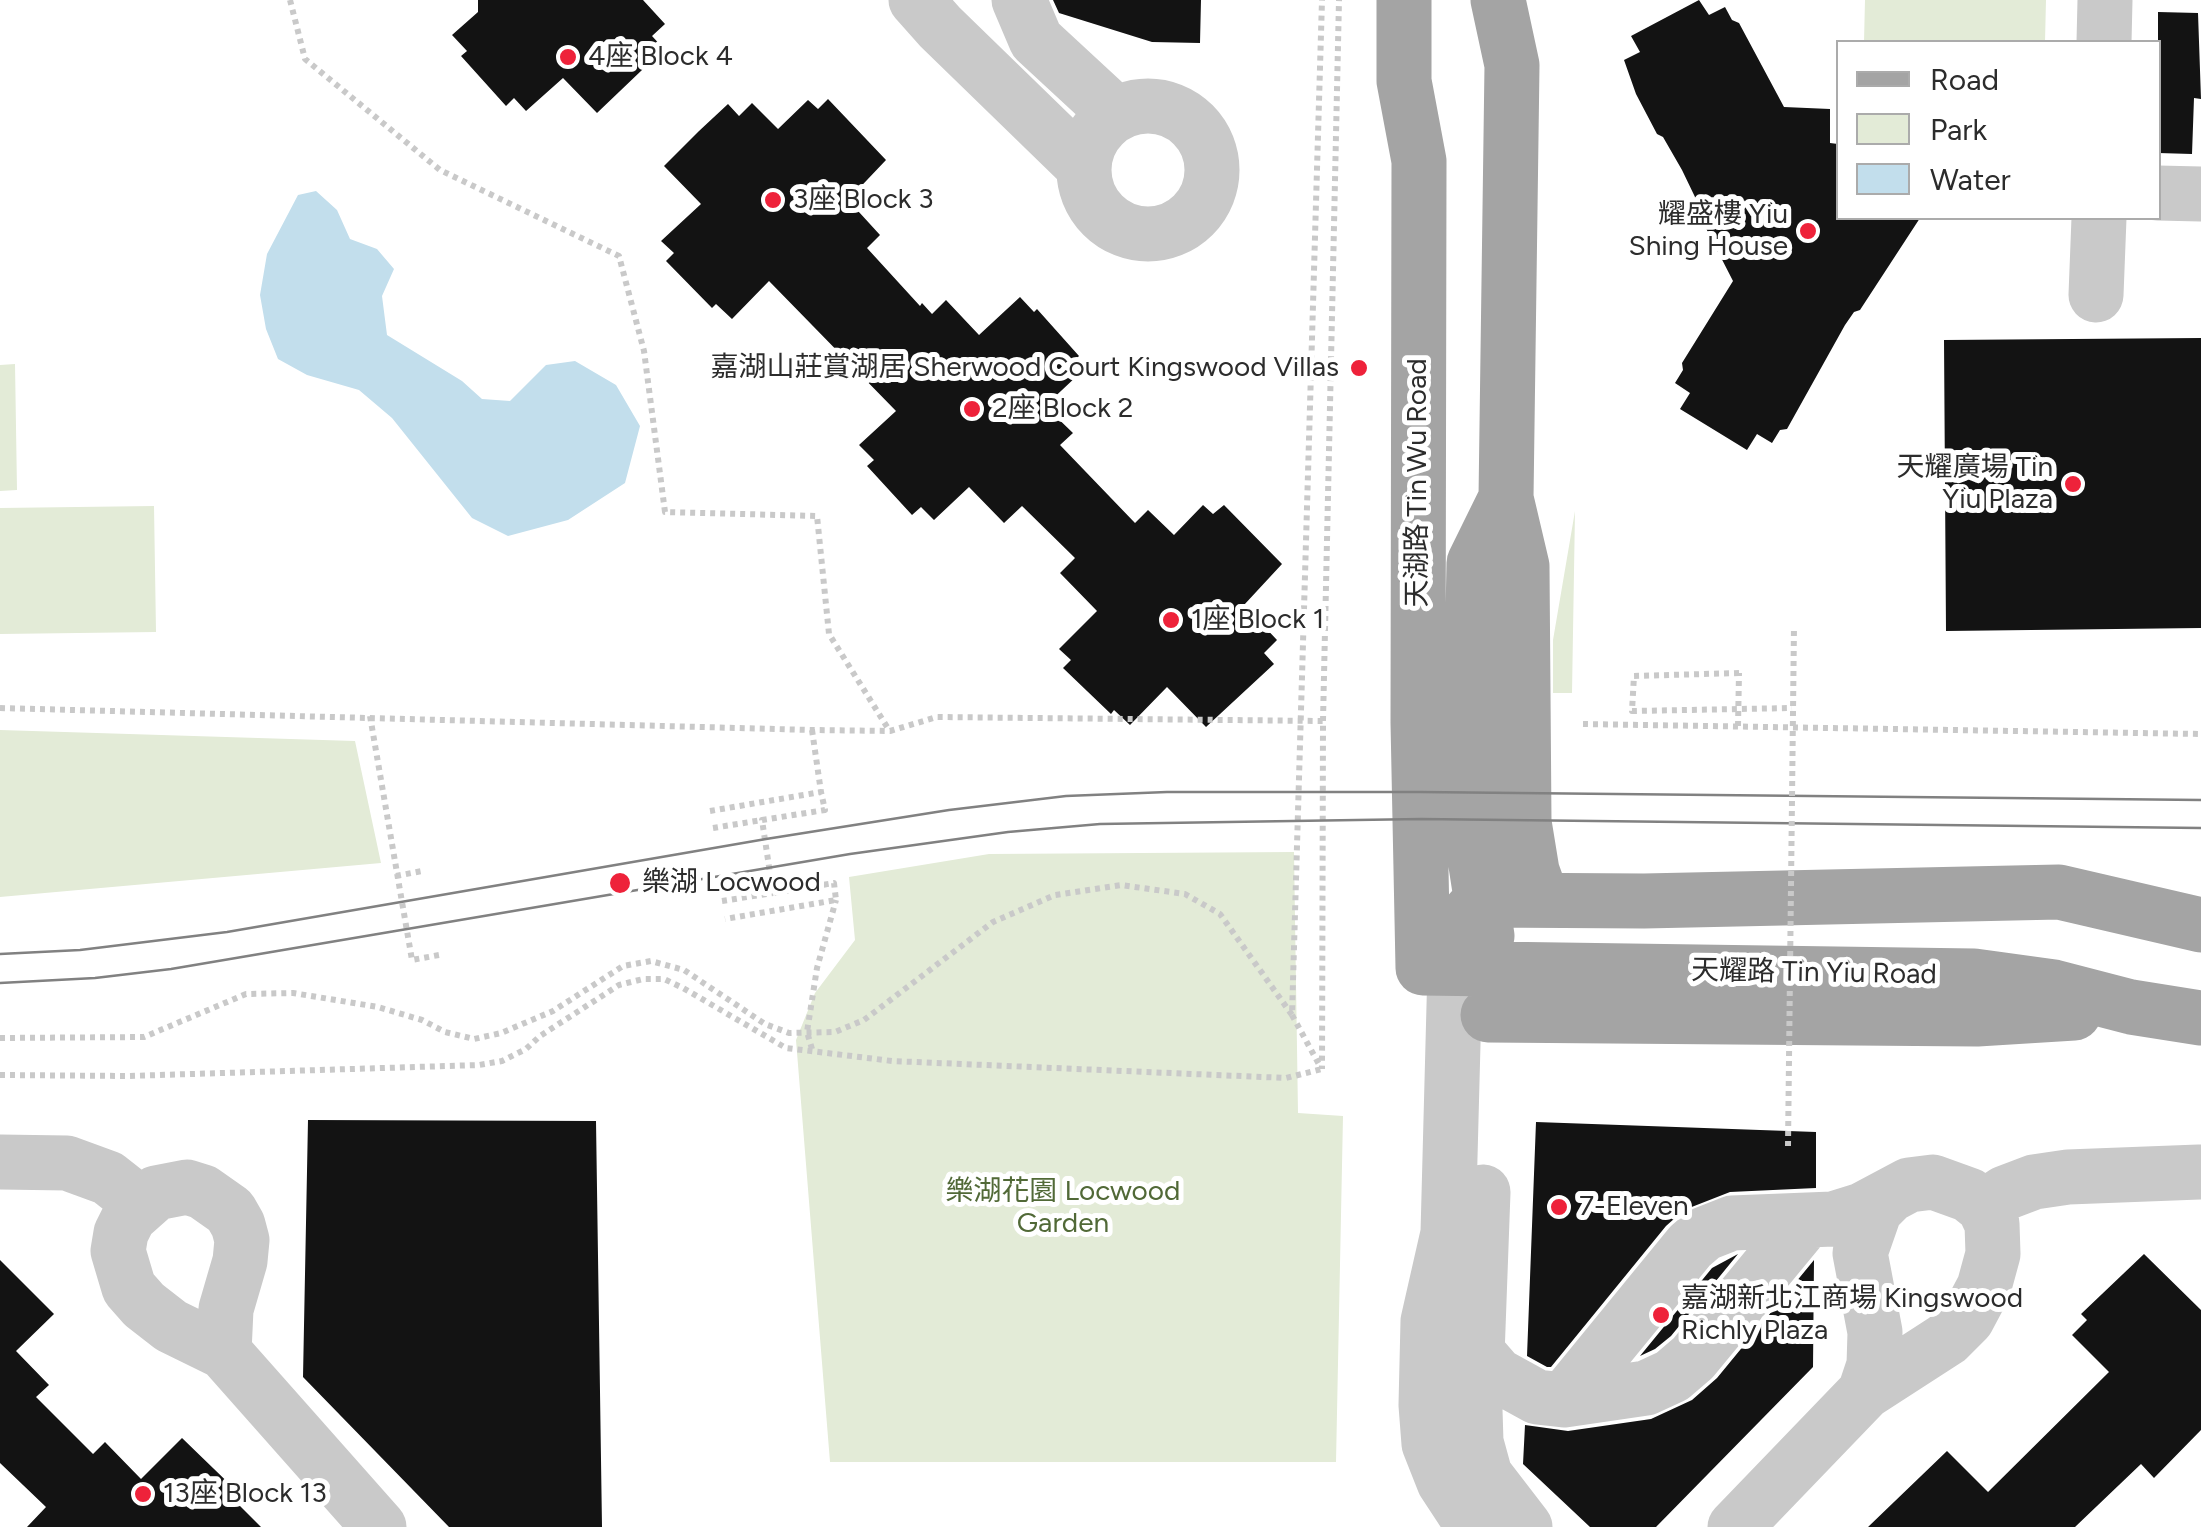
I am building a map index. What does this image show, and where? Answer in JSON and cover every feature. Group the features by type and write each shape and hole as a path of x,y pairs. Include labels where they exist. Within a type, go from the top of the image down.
{"main road":[{"name":"天湖路 Tin Wu Road","path":"1404,0 1404,81 1419,161 1418,722 1464,980"},
{"path":"1498,0 1512,65 1506,498 1522,566 1524,822 1532,870 1542,899"},
{"path":"1483,900 1468,806 1474,563 1506,498"},
{"path":"1464,980 1462,930 1470,912 1483,900 1644,902 2201,886"},
{"path":"2059,892 2201,924"},
{"name":"天耀路 Tin Yiu Road","path":"1464,980 1974,976 2054,987 2131,1007 2201,1018"}],"lane":[{"path":"916,0 1084,166"},
{"path":"1020,0 1036,40 1116,114"},
{"path":"1512,65 1529,0"},
{"path":"2104,40 2105,0"},
{"path":"1135,106 1155,106 1192,122 1211,157 1212,177 1206,198 1193,217 1154,235 1131,233 1111,224 1095,208 1086,188 1084,166 1089,144 1100,127 1135,106"},
{"path":"2161,193 2201,194"},
{"path":"2096,295 2099,220"},
{"path":"1464,980 1448,1232 1428,1321 1429,1444 1444,1482 1463,1511 1480,1527"},
{"path":"1464,980 1478,1352 1475,1410 1485,1475 1525,1527"},
{"path":"0,1162 67,1163 108,1178 141,1204"},
{"path":"1984,1207 2034,1182 2068,1176 2199,1172"},
{"path":"1564,1400 1704,1234 1732,1223 1833,1220 1862,1210 1909,1185 1932,1182 1970,1195 1984,1207 1992,1224 1993,1254 1984,1287 1968,1319 1947,1339 1865,1392 1736,1527"},
{"path":"224,1352 226,1309 242,1240 230,1211 216,1199 188,1187 156,1193 128,1217 118,1250 129,1288 171,1326 224,1352 379,1527"},
{"path":"1865,1392 1874,1365 1875,1332 1860,1253 1875,1210 1888,1196"},
{"path":"1478,1352 1497,1375 1537,1396 1564,1400 1646,1388 1672,1376 1693,1358 1781,1222"}],"path":[{"path":"290,0 305,59 440,170 619,256 644,351 664,512 817,516 829,634 890,731"},
{"path":"1292,1015 1322,0"},
{"path":"1322,1070 1323,721 1339,0"},
{"path":"1788,1146 1794,626"},
{"path":"1738,726 1738,673 1634,676 1632,710 1792,708"},
{"path":"0,708 890,731 937,717 1323,721"},
{"path":"370,716 412,960 439,955"},
{"path":"1583,724 2201,734"},
{"path":"713,828 825,810 812,730"},
{"path":"710,811 821,792"},
{"path":"762,820 773,893"},
{"path":"396,876 422,871"},
{"path":"722,902 834,884 836,900 806,1032 813,1050"},
{"path":"0,1038 144,1037 246,994 293,992 378,1007 422,1020 445,1032 474,1038 500,1033 553,1011 623,966 652,961 684,970 765,1024 790,1033 835,1032 864,1020 993,922 1055,894 1121,885 1185,894 1220,914 1292,1015 1322,1070"},
{"path":"726,919 836,900"},
{"path":"0,1075 128,1076 479,1065 502,1061 526,1050 540,1036 619,985 643,978 664,979 683,988 786,1048 892,1061 1286,1078 1322,1070"}],"green space":[{"path":"1865,0 2046,0 2045,40 1864,40"},
{"path":"15,364 17,490 0,491 0,365"},
{"path":"154,506 156,632 0,634 0,508"},
{"path":"1575,511 1572,693 1553,693 1553,640"},
{"path":"0,730 355,741 381,863 0,897"},
{"name":"樂湖花園 Locwood Garden","path":"1294,852 1298,1113 1343,1116 1336,1462 830,1462 796,1040 815,993 855,940 849,877 989,854"}],"water":[{"path":"316,191 337,210 350,239 377,249 394,269 382,296 387,335 462,381 482,399 510,401 546,365 575,361 616,385 640,426 625,483 568,520 508,536 472,518 392,418 359,390 307,375 278,359 266,329 260,295 267,254 298,195"}],"building":[{"name":"4座 Block 4","path":"478,0 643,0 665,24 652,36 664,49 597,113 563,78 526,111 514,98 506,106 461,56 467,51 452,35 478,12"},
{"path":"1053,0 1201,0 1200,43 1152,42 1059,13"},
{"name":"耀盛樓 Yiu Shing House","path":"1699,0 1709,15 1725,7 1732,20 1739,23 1784,107 1830,109 1830,143 1836,144 1836,220 1919,220 1860,310 1845,325 1787,429 1780,430 1772,443 1757,434 1747,450 1680,409 1690,393 1675,383 1683,370 1682,363 1733,281 1693,203 1695,197 1682,170 1636,94 1624,60 1640,52 1631,36"},
{"path":"2158,12 2198,13 2201,99 2194,98 2192,154 2161,153"},
{"path":"828,99 886,160 848,200 880,235 867,248 920,306 922,303 932,314 946,300 979,335 1020,297 1034,312 1037,309 1079,356 1069,366 1078,375 1045,406 1073,433 1060,445 1135,523 1148,510 1174,535 1203,505 1213,514 1224,505 1282,564 1244,605 1277,640 1264,653 1274,664 1206,727 1167,687 1130,725 1114,710 1111,714 1063,668 1071,660 1059,649 1097,611 1060,573 1075,558 1022,506 1004,523 969,487 934,520 921,507 912,515 867,466 874,460 859,445 896,411 769,281 732,319 716,304 712,308 666,261 674,253 661,241 701,204 664,166 699,131 728,104 739,116 752,103 778,129 808,100 818,109"},
{"name":"天耀廣場 Tin Yiu Plaza","path":"2201,338 2201,628 1946,631 1944,340"},
{"path":"308,1120 596,1121 602,1527 449,1527 303,1377"},
{"path":"1536,1122 1816,1132 1816,1188 1730,1192 1684,1210 1666,1226 1551,1367 1547,1367 1527,1356"},
{"path":"1738,1254 1671,1336 1640,1356 1712,1268"},
{"path":"2144,1254 2201,1310 2201,1430 2154,1478 2141,1464 2075,1527 1868,1527 1947,1451 1988,1492 2109,1372 2072,1335 2087,1320 2081,1314"},
{"path":"0,1260 54,1314 16,1351 49,1385 36,1397 93,1454 105,1442 141,1479 182,1438 245,1499 239,1505 261,1527 27,1527 46,1507 0,1463"},
{"path":"1814,1260 1813,1367 1656,1527 1590,1527 1523,1464 1525,1425 1568,1431 1651,1419 1692,1400 1717,1378"}],"tram line":[{"path":"0,954 80,950 227,932 766,839 1066,796 1420,792 2201,800"},
{"path":"0,983 171,969 850,854 1008,832 1100,824 1421,819 2201,828"}],"place":[{"name":"4座 Block 4","path":"568,57"},
{"name":"3座 Block 3","path":"773,200"},
{"name":"耀盛樓 Yiu Shing House","path":"1808,231"},
{"name":"嘉湖山莊賞湖居 Sherwood Court Kingswood Villas","path":"1359,368"},
{"name":"2座 Block 2","path":"972,409"},
{"name":"天耀廣場 Tin Yiu Plaza","path":"2073,484"},
{"name":"1座 Block 1","path":"1171,620"},
{"name":"樂湖 Locwood","path":"620,883"},
{"name":"7-Eleven","path":"1559,1207"},
{"name":"嘉湖新北江商場 Kingswood Richly Plaza","path":"1661,1315"},
{"name":"13座 Block 13","path":"143,1494"}]}
